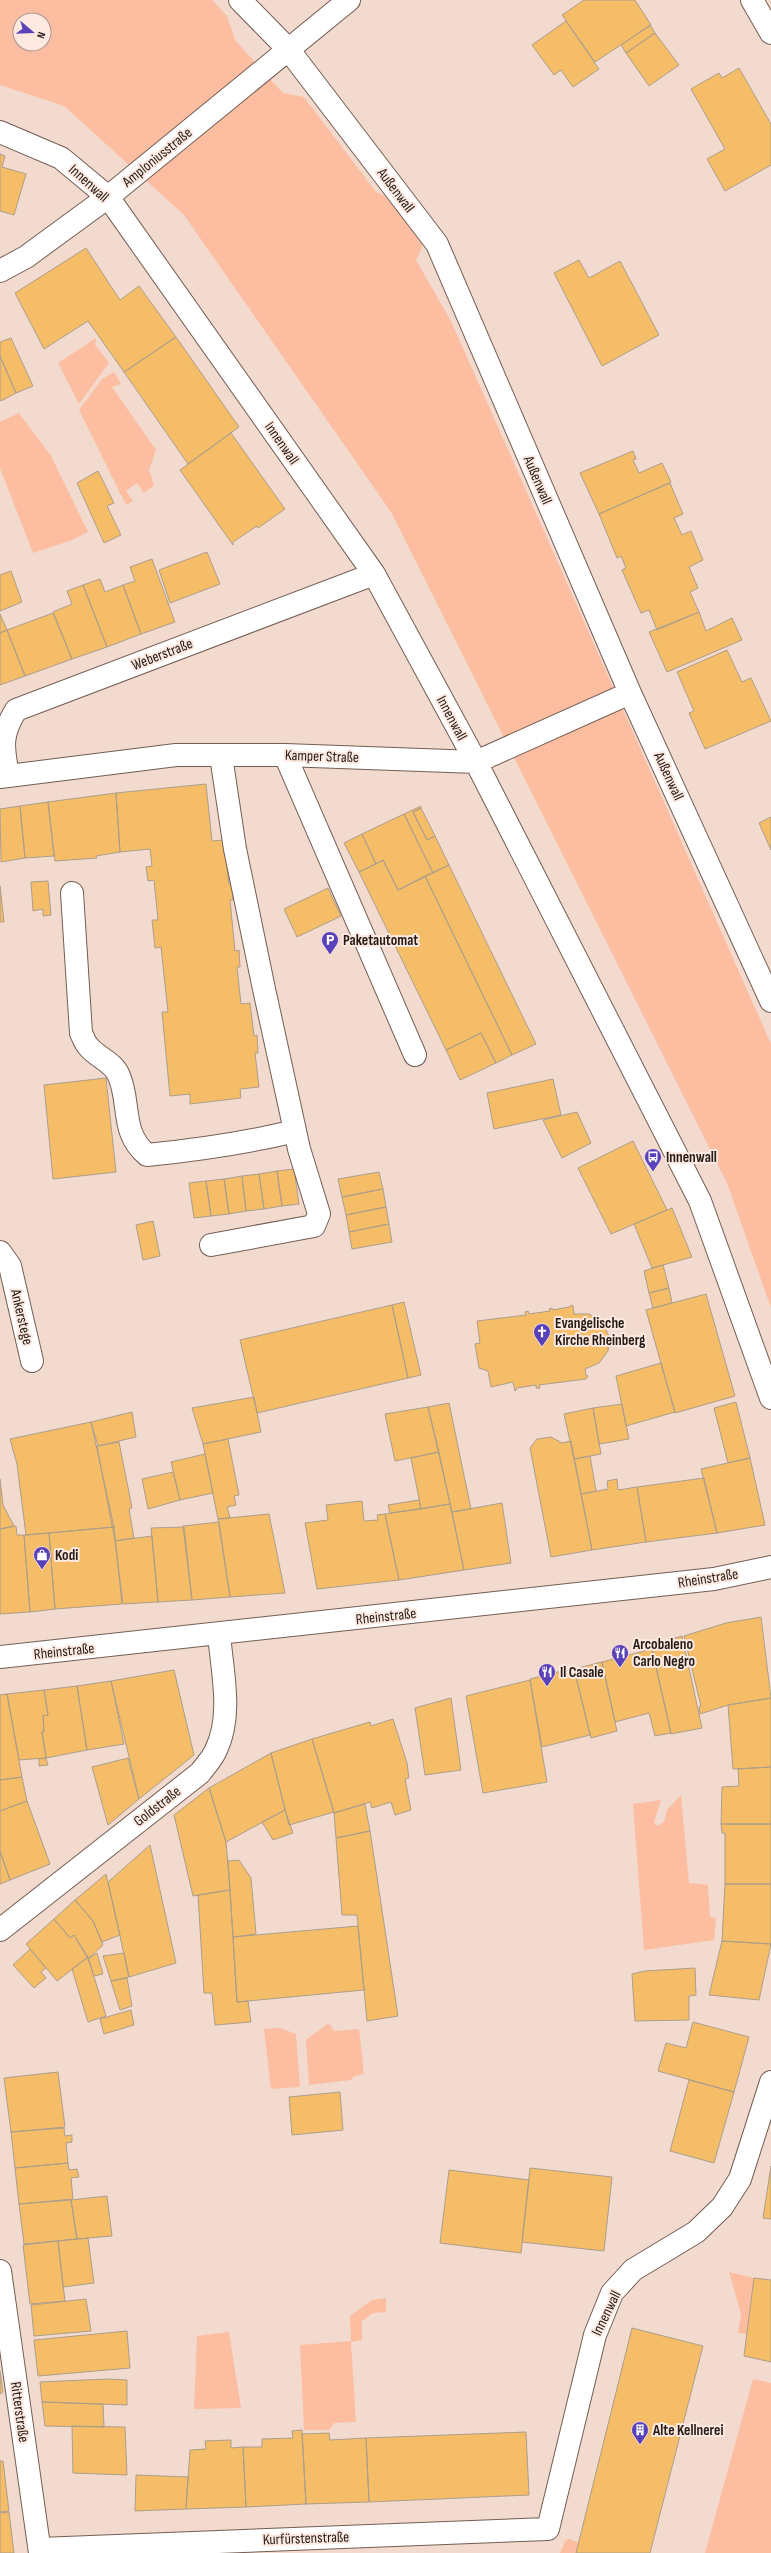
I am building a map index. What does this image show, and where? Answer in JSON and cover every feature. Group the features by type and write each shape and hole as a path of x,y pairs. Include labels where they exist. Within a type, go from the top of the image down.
{"street":[{"name":"Außenwall","path":"240,0 288,49 437,244 630,693 771,1001"},
{"name":"Amploniusstraße","path":"0,271 26,257 108,197 349,0"},
{"path":"752,0 771,33"},
{"name":"Innenwall","path":"0,132 61,158 108,197 374,574 476,762 700,1201 771,1398"},
{"name":"Weberstraße","path":"4,777 3,746 5,726 16,710 374,574"},
{"name":"Kamper Straße","path":"4,777 176,755 285,755 476,762 630,693"},
{"path":"285,755 415,1055"},
{"path":"211,1245 314,1226 319,1214 295,1130 237,857 222,756"},
{"path":"72,893 81,1033 88,1046 111,1065 119,1075 127,1120 134,1140 140,1149 147,1155 187,1151 258,1140 295,1130"},
{"name":"Ankerstege","path":"0,1252 10,1266 32,1361"},
{"name":"Rheinstraße","path":"0,1657 714,1579 771,1567"},
{"name":"Goldstraße","path":"0,1930 200,1773 216,1751 223,1731 226,1700 219,1634"},
{"name":"Innenwall","path":"548,2529 595,2335 612,2293 634,2270 696,2232 722,2207 740,2179 771,2082"},
{"name":"Ritterstraße","path":"0,2271 40,2551"},
{"name":"Kurfürstenstraße","path":"40,2551 548,2529"}],"shaded area":[{"path":"0,0 212,0 227,16 235,40 283,93 304,97 376,192 395,200 423,245 416,260 451,321 771,1044 771,1308 727,1183 391,512 184,215 64,106 0,85"},
{"path":"96,338 95,345 109,363 79,404 58,363"},
{"path":"114,372 121,384 112,387 156,450 149,470 154,485 144,493 137,483 126,491 133,501 126,505 79,410 102,379"},
{"path":"19,413 51,456 88,532 72,540 33,553 0,468 0,422"},
{"path":"681,1795 689,1883 708,1885 710,1917 716,1918 714,1940 644,1950 633,1804 661,1800 654,1822 657,1826 664,1822 667,1810"},
{"path":"329,2023 334,2031 359,2029 364,2074 354,2076 351,2080 309,2085 306,2040"},
{"path":"280,2028 296,2034 300,2087 271,2089 264,2029"},
{"path":"729,2272 754,2278 747,2334 738,2333 741,2314"},
{"path":"386,2298 386,2312 373,2313 362,2321 362,2340 351,2342 356,2422 334,2423 329,2430 304,2430 300,2345 351,2341 350,2316 372,2300"},
{"path":"229,2332 241,2408 194,2409 197,2336"},
{"path":"753,2379 771,2383 771,2553 705,2553"},
{"path":"569,2539 579,2543 576,2553 560,2553 565,2541"}],"building":[{"path":"584,0 635,0 651,25 595,62 562,15"},
{"path":"566,21 599,69 573,87 561,70 554,75 532,45"},
{"path":"650,25 655,33 626,53 621,45"},
{"path":"655,33 679,65 649,86 626,53"},
{"path":"739,68 771,124 771,165 725,191 707,159 725,149 691,89 719,73 722,78"},
{"path":"0,154 5,156 2,167 26,174 14,215 0,211"},
{"path":"86,248 120,300 139,286 176,337 124,372 88,321 44,349 15,293"},
{"path":"579,260 589,278 620,261 659,335 602,366 554,273"},
{"path":"176,337 239,427 188,464 124,372"},
{"path":"11,338 33,386 16,393 0,356 0,342"},
{"path":"0,356 16,393 1,401 0,399"},
{"path":"231,433 285,509 258,528 257,526 233,542 233,545 180,470"},
{"path":"633,451 636,459 633,460 639,473 662,463 671,482 599,514 580,473"},
{"path":"98,471 114,503 107,506 121,535 104,543 77,483"},
{"path":"670,483 683,514 674,518 682,535 691,531 703,560 689,567 698,588 690,592 699,612 657,630 649,610 641,613 622,570 626,568 621,556 617,558 599,514"},
{"path":"207,552 220,584 170,603 159,570"},
{"path":"152,559 175,622 141,634 123,585 135,581 130,567"},
{"path":"11,571 22,602 0,611 0,575"},
{"path":"100,579 105,592 123,585 141,634 107,647 83,585"},
{"path":"83,585 107,647 72,659 53,612 72,604 67,591"},
{"path":"699,612 706,631 732,618 742,640 667,672 649,632"},
{"path":"53,613 72,659 25,676 7,630"},
{"path":"0,614 7,630 0,633"},
{"path":"7,630 25,676 0,685 0,633"},
{"path":"727,650 742,682 751,678 771,721 705,749 689,713 694,711 677,672"},
{"path":"206,784 212,841 224,840 229,884 232,884 233,900 230,900 235,951 239,950 240,967 237,967 241,1004 250,1003 254,1036 257,1035 258,1053 255,1053 259,1087 240,1089 241,1098 190,1104 190,1094 170,1096 162,1012 168,1012 161,947 155,948 152,920 158,920 154,880 148,881 146,867 152,866 150,849 120,852 116,793"},
{"path":"116,793 120,852 96,856 97,858 55,861 48,802"},
{"path":"48,802 54,856 25,858 20,806"},
{"path":"20,806 25,858 1,862 0,809"},
{"path":"421,806 421,808 413,812 427,840 435,836 449,865 433,873 404,814"},
{"path":"421,808 435,836 427,840 413,812"},
{"path":"404,814 433,873 398,890 383,860 376,864 362,834"},
{"path":"771,817 771,850 759,823"},
{"path":"362,834 376,864 359,872 344,843"},
{"path":"383,860 398,890 425,876 512,1055 496,1063 481,1033 446,1050 359,872"},
{"path":"449,865 536,1044 512,1055 425,876"},
{"path":"48,881 51,915 43,916 43,909 33,911 31,882"},
{"path":"0,886 4,922 0,922"},
{"path":"328,888 341,916 297,937 284,909"},
{"path":"481,1033 496,1063 460,1080 446,1050"},
{"path":"106,1078 116,1172 53,1179 44,1085"},
{"path":"553,1079 561,1115 494,1129 487,1093"},
{"path":"577,1112 591,1143 562,1158 543,1120"},
{"path":"633,1141 667,1210 611,1234 578,1168"},
{"path":"294,1169 299,1204 282,1206 277,1171"},
{"path":"277,1171 282,1206 264,1209 259,1174"},
{"path":"379,1172 383,1189 342,1197 338,1179"},
{"path":"259,1174 264,1209 246,1211 242,1176"},
{"path":"242,1176 246,1211 229,1214 224,1179"},
{"path":"224,1179 229,1214 211,1216 206,1181"},
{"path":"206,1181 211,1216 194,1218 189,1183"},
{"path":"383,1189 386,1207 346,1215 342,1197"},
{"path":"386,1207 389,1224 349,1232 346,1215"},
{"path":"672,1208 692,1257 652,1268 634,1224"},
{"path":"153,1221 160,1256 143,1260 136,1225"},
{"path":"389,1224 392,1242 352,1249 349,1232"},
{"path":"663,1265 669,1288 649,1293 644,1271"},
{"path":"669,1288 672,1303 653,1308 649,1293"},
{"path":"706,1294 735,1396 675,1413 646,1310"},
{"path":"404,1302 421,1375 408,1378 392,1305"},
{"path":"392,1305 408,1378 257,1413 240,1340"},
{"name":"Evangelische Kirche Rheinberg","path":"571,1305 573,1306 574,1314 589,1314 602,1322 609,1336 608,1351 599,1363 585,1369 586,1375 588,1376 586,1379 539,1385 540,1388 536,1388 536,1385 517,1388 515,1391 513,1382 491,1387 488,1371 479,1368 475,1344 480,1343 477,1321 526,1315 525,1312 528,1311 529,1314 550,1311 549,1309 552,1308 553,1310 569,1307"},
{"path":"661,1363 675,1412 626,1426 616,1376"},
{"path":"254,1397 261,1432 203,1444 192,1408"},
{"path":"736,1402 750,1458 728,1463 714,1408"},
{"path":"449,1403 471,1509 452,1512 428,1407"},
{"path":"622,1404 629,1439 599,1444 593,1408"},
{"path":"428,1407 439,1452 395,1461 385,1414"},
{"path":"593,1408 601,1454 574,1459 564,1414"},
{"path":"132,1412 136,1437 98,1446 91,1422"},
{"path":"91,1422 114,1527 26,1535 17,1464 10,1439"},
{"path":"551,1437 562,1443 571,1441 592,1550 551,1557 530,1448 537,1439"},
{"path":"228,1439 239,1495 234,1496 236,1505 227,1507 230,1518 218,1519 203,1444"},
{"path":"119,1442 132,1508 129,1509 134,1538 115,1541 97,1446"},
{"path":"439,1452 450,1504 421,1509 411,1458"},
{"path":"205,1454 213,1493 180,1500 171,1462"},
{"path":"590,1456 596,1491 581,1494 574,1459"},
{"path":"750,1458 765,1525 717,1533 701,1469"},
{"path":"173,1472 180,1500 148,1509 142,1479"},
{"path":"704,1478 717,1533 646,1542 637,1487"},
{"path":"0,1479 3,1505 14,1526 0,1529"},
{"path":"617,1479 618,1490 637,1487 646,1542 592,1550 581,1494 608,1489 607,1481"},
{"path":"419,1500 421,1509 390,1513 388,1505"},
{"path":"362,1501 364,1521 378,1520 377,1515 385,1514 399,1580 317,1589 305,1523 328,1520 326,1505"},
{"path":"502,1503 511,1563 464,1570 452,1512"},
{"path":"450,1504 464,1570 399,1580 385,1514"},
{"path":"269,1514 285,1593 230,1597 218,1519"},
{"path":"219,1522 230,1597 192,1600 183,1526"},
{"path":"16,1526 17,1535 24,1535 30,1612 0,1614 0,1529"},
{"path":"114,1527 122,1604 55,1609 49,1533"},
{"path":"184,1527 192,1600 158,1602 151,1528"},
{"path":"49,1533 55,1609 30,1612 24,1535"},
{"path":"152,1536 158,1602 123,1604 115,1541"},
{"path":"761,1617 771,1698 728,1705 700,1714 699,1707 701,1706 684,1636 726,1623"},
{"path":"682,1636 702,1728 671,1734 651,1645"},
{"path":"652,1649 671,1733 655,1736 649,1713 615,1722 602,1662"},
{"path":"602,1662 617,1731 591,1738 574,1669"},
{"path":"574,1668 590,1735 542,1747 530,1679"},
{"path":"174,1670 194,1755 139,1799 111,1681"},
{"path":"530,1680 547,1782 483,1793 466,1696"},
{"path":"111,1681 124,1744 87,1750 77,1686"},
{"path":"77,1686 87,1750 46,1758 42,1732 44,1732 43,1716 48,1715 44,1690"},
{"path":"44,1690 48,1715 43,1716 44,1732 42,1732 46,1758 19,1760 7,1694"},
{"path":"7,1694 22,1777 0,1780 0,1695"},
{"path":"451,1698 461,1770 425,1775 415,1708"},
{"path":"771,1698 771,1767 733,1769 728,1705"},
{"path":"393,1719 407,1763 409,1778 405,1779 411,1810 395,1815 391,1802 372,1808 370,1802 334,1813 312,1739 370,1722 371,1726"},
{"path":"312,1739 334,1812 289,1825 271,1753"},
{"path":"271,1753 285,1810 226,1842 209,1788"},
{"path":"46,1758 48,1765 39,1766 39,1759"},
{"path":"128,1758 139,1799 108,1825 92,1767"},
{"path":"771,1767 771,1824 721,1824 722,1787 739,1786 738,1769"},
{"path":"22,1777 27,1801 0,1811 0,1780"},
{"path":"209,1788 226,1842 230,1890 193,1896 174,1815"},
{"path":"27,1801 50,1864 10,1880 0,1851 0,1811"},
{"path":"365,1804 370,1831 336,1838 334,1813"},
{"path":"285,1810 293,1833 273,1840 262,1822"},
{"path":"721,1824 771,1824 771,1884 725,1884 725,1833 722,1833"},
{"path":"370,1831 398,2016 367,2021 357,1915 342,1915 336,1838"},
{"path":"150,1845 176,1963 129,1977 108,1882"},
{"path":"0,1851 10,1880 0,1884"},
{"path":"239,1860 251,1878 256,1934 233,1937 228,1861"},
{"path":"106,1874 120,1935 102,1942 93,1921 75,1900"},
{"path":"725,1884 771,1884 771,1944 722,1941"},
{"path":"230,1890 237,2002 248,2001 251,2022 215,2025 212,1993 204,1993 198,1895"},
{"path":"75,1900 93,1921 103,1945 88,1959 74,1935 70,1938 54,1919"},
{"path":"54,1919 70,1938 74,1935 88,1957 57,1981 26,1944"},
{"path":"358,1926 364,1990 237,2002 233,1937"},
{"path":"722,1941 771,1944 759,2000 709,1995"},
{"path":"30,1949 46,1968 41,1972 46,1978 34,1988 13,1965"},
{"path":"97,1953 103,1974 94,1976 88,1959"},
{"path":"124,1953 129,1977 111,1981 103,1956"},
{"path":"88,1957 106,2016 88,2022 72,1969"},
{"path":"695,1968 696,1995 689,1996 689,2020 635,2021 632,1974 645,1971"},
{"path":"127,1978 132,2006 120,2010 111,1981"},
{"path":"131,2010 134,2025 104,2034 100,2019"},
{"path":"693,2022 749,2037 734,2092 658,2071 666,2043 686,2048"},
{"path":"58,2072 65,2127 11,2132 4,2078"},
{"path":"689,2080 734,2092 714,2163 670,2151"},
{"path":"340,2092 343,2130 292,2135 289,2097"},
{"path":"64,2128 65,2136 72,2135 72,2142 66,2143 68,2163 15,2168 11,2132"},
{"path":"68,2163 69,2170 77,2169 79,2177 71,2178 73,2199 19,2204 15,2168"},
{"path":"771,2166 771,2219 763,2218"},
{"path":"530,2168 612,2177 604,2251 522,2242"},
{"path":"449,2170 529,2180 521,2253 440,2243"},
{"path":"107,2196 112,2236 77,2239 71,2200"},
{"path":"71,2200 77,2239 24,2244 19,2204"},
{"path":"88,2238 94,2283 63,2287 58,2241"},
{"path":"58,2241 65,2301 30,2304 23,2245"},
{"path":"754,2278 771,2280 771,2362 744,2356"},
{"path":"86,2299 91,2331 34,2336 31,2305"},
{"name":"Alte Kellnerei","path":"632,2328 703,2346 650,2553 576,2553"},
{"path":"127,2331 130,2368 38,2376 34,2340"},
{"path":"0,2371 3,2392 0,2394"},
{"path":"107,2379 127,2380 127,2405 42,2402 40,2382"},
{"path":"42,2402 103,2404 104,2427 45,2426"},
{"path":"72,2426 125,2427 127,2475 73,2473"},
{"path":"302,2430 306,2504 246,2507 243,2447 262,2447 262,2439 293,2438 292,2431"},
{"path":"526,2432 529,2495 369,2502 366,2438"},
{"path":"329,2433 330,2440 366,2438 369,2502 306,2504 302,2434"},
{"path":"231,2440 231,2448 243,2447 246,2507 186,2509 190,2450 206,2449 205,2441"},
{"path":"0,2461 3,2461 9,2511 0,2512"},
{"path":"136,2475 188,2477 186,2509 135,2511"},
{"path":"9,2512 14,2553 0,2553 0,2513"}],"place":[{"name":"Paketautomat","path":"330,955"},
{"name":"Innenwall","path":"653,1172"},
{"name":"Evangelische Kirche Rheinberg","path":"542,1347"},
{"name":"Kodi","path":"42,1570"},
{"name":"Arcobaleno Carlo Negro","path":"620,1668"},
{"name":"Il Casale","path":"547,1687"},
{"name":"Alte Kellnerei","path":"640,2445"}]}
